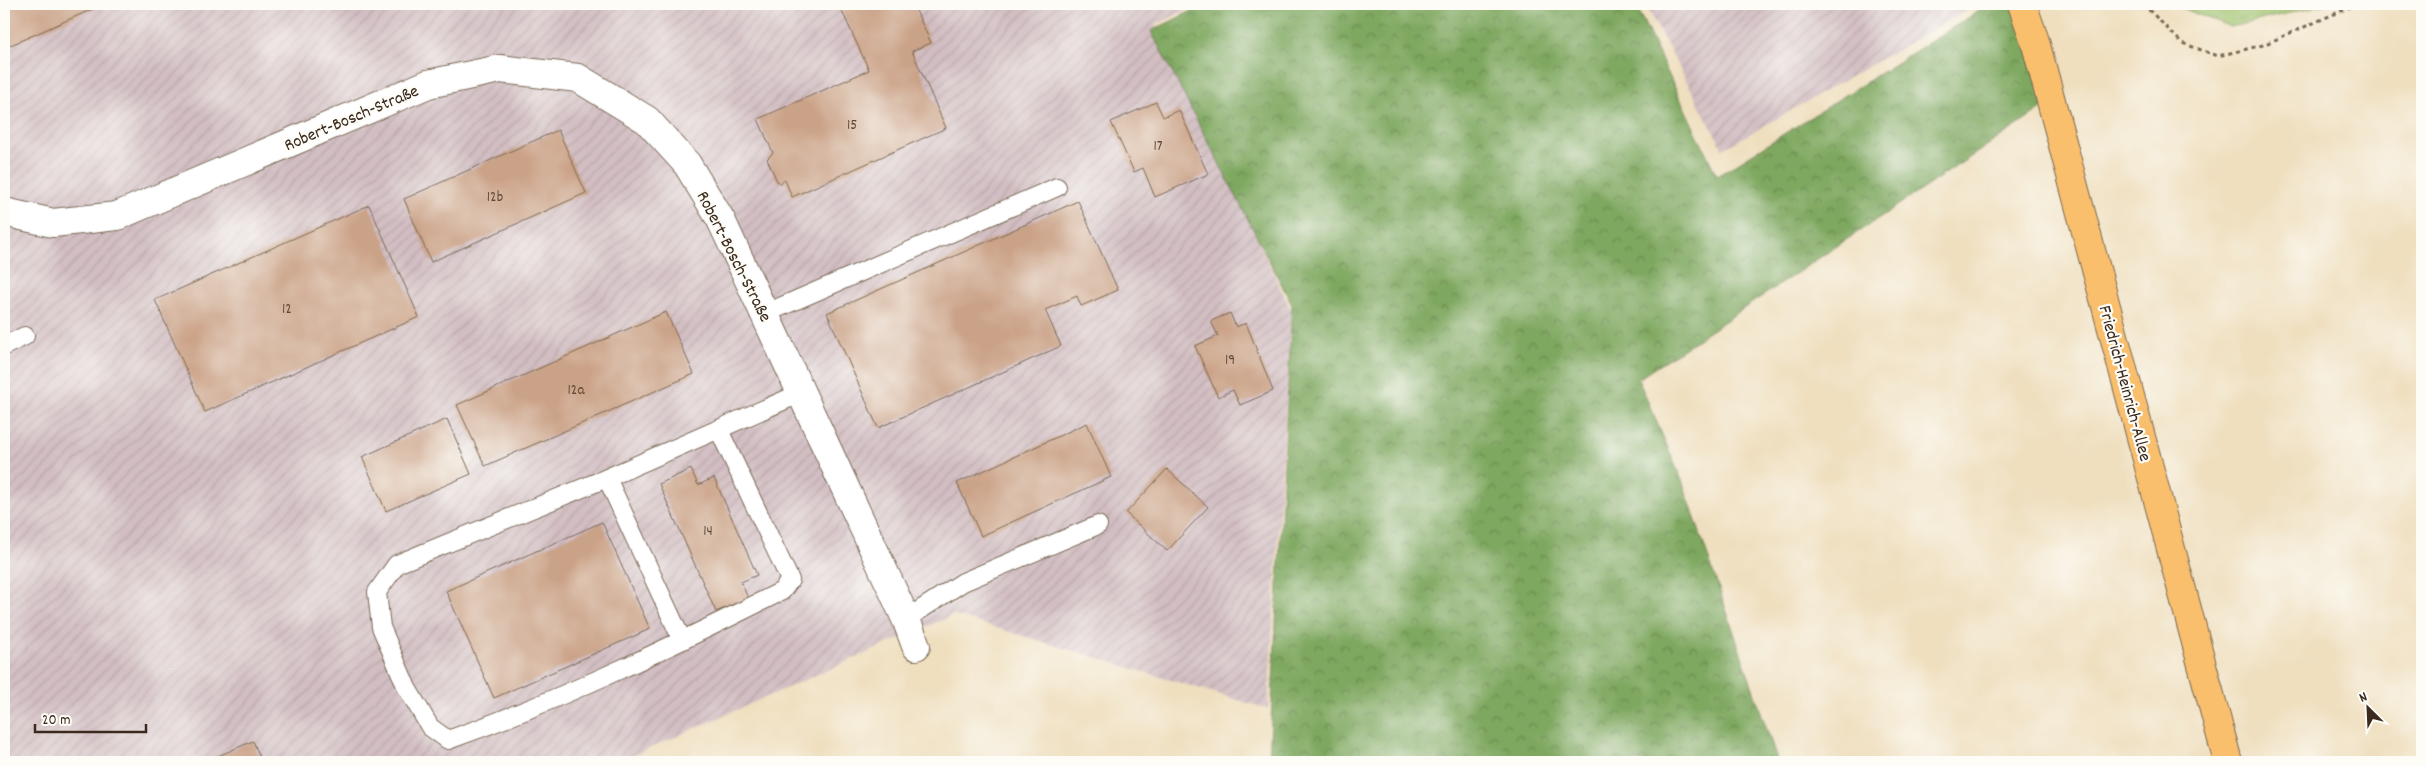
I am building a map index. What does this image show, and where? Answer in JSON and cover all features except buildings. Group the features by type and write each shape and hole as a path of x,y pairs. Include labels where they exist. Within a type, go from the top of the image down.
{"main road":[{"name":"Friedrich-Heinrich-Allee","path":"2022,4 2040,60 2228,762"}],"street":[{"name":"Robert-Bosch-Straße","path":"4,212 53,223 116,216 428,84 500,69 578,78 648,120 687,164 721,220 906,620 916,646"}],"lane":[{"path":"764,314 1057,187"},
{"path":"4,346 25,336"},
{"path":"719,430 790,580 782,591 569,693 448,740 430,727 407,688 381,627 377,592 397,564 607,478 719,430 801,392"},
{"path":"607,478 682,640"},
{"path":"906,620 963,582 1098,525"}],"path":[{"path":"2142,4 2182,43 2218,56 2263,45 2357,4"}],"shaded area":[{"path":"4,4 1199,4 1155,25 1291,310 1268,709 953,615 618,762 4,762"},
{"path":"1645,4 1978,4 1723,149"}],"green space":[{"path":"1206,4 1635,4 1717,176 1990,4 2019,4 2057,99 1638,379 1683,483 1778,762 1269,762 1292,305 1151,31"},
{"path":"2170,4 2327,4 2231,27"}]}
